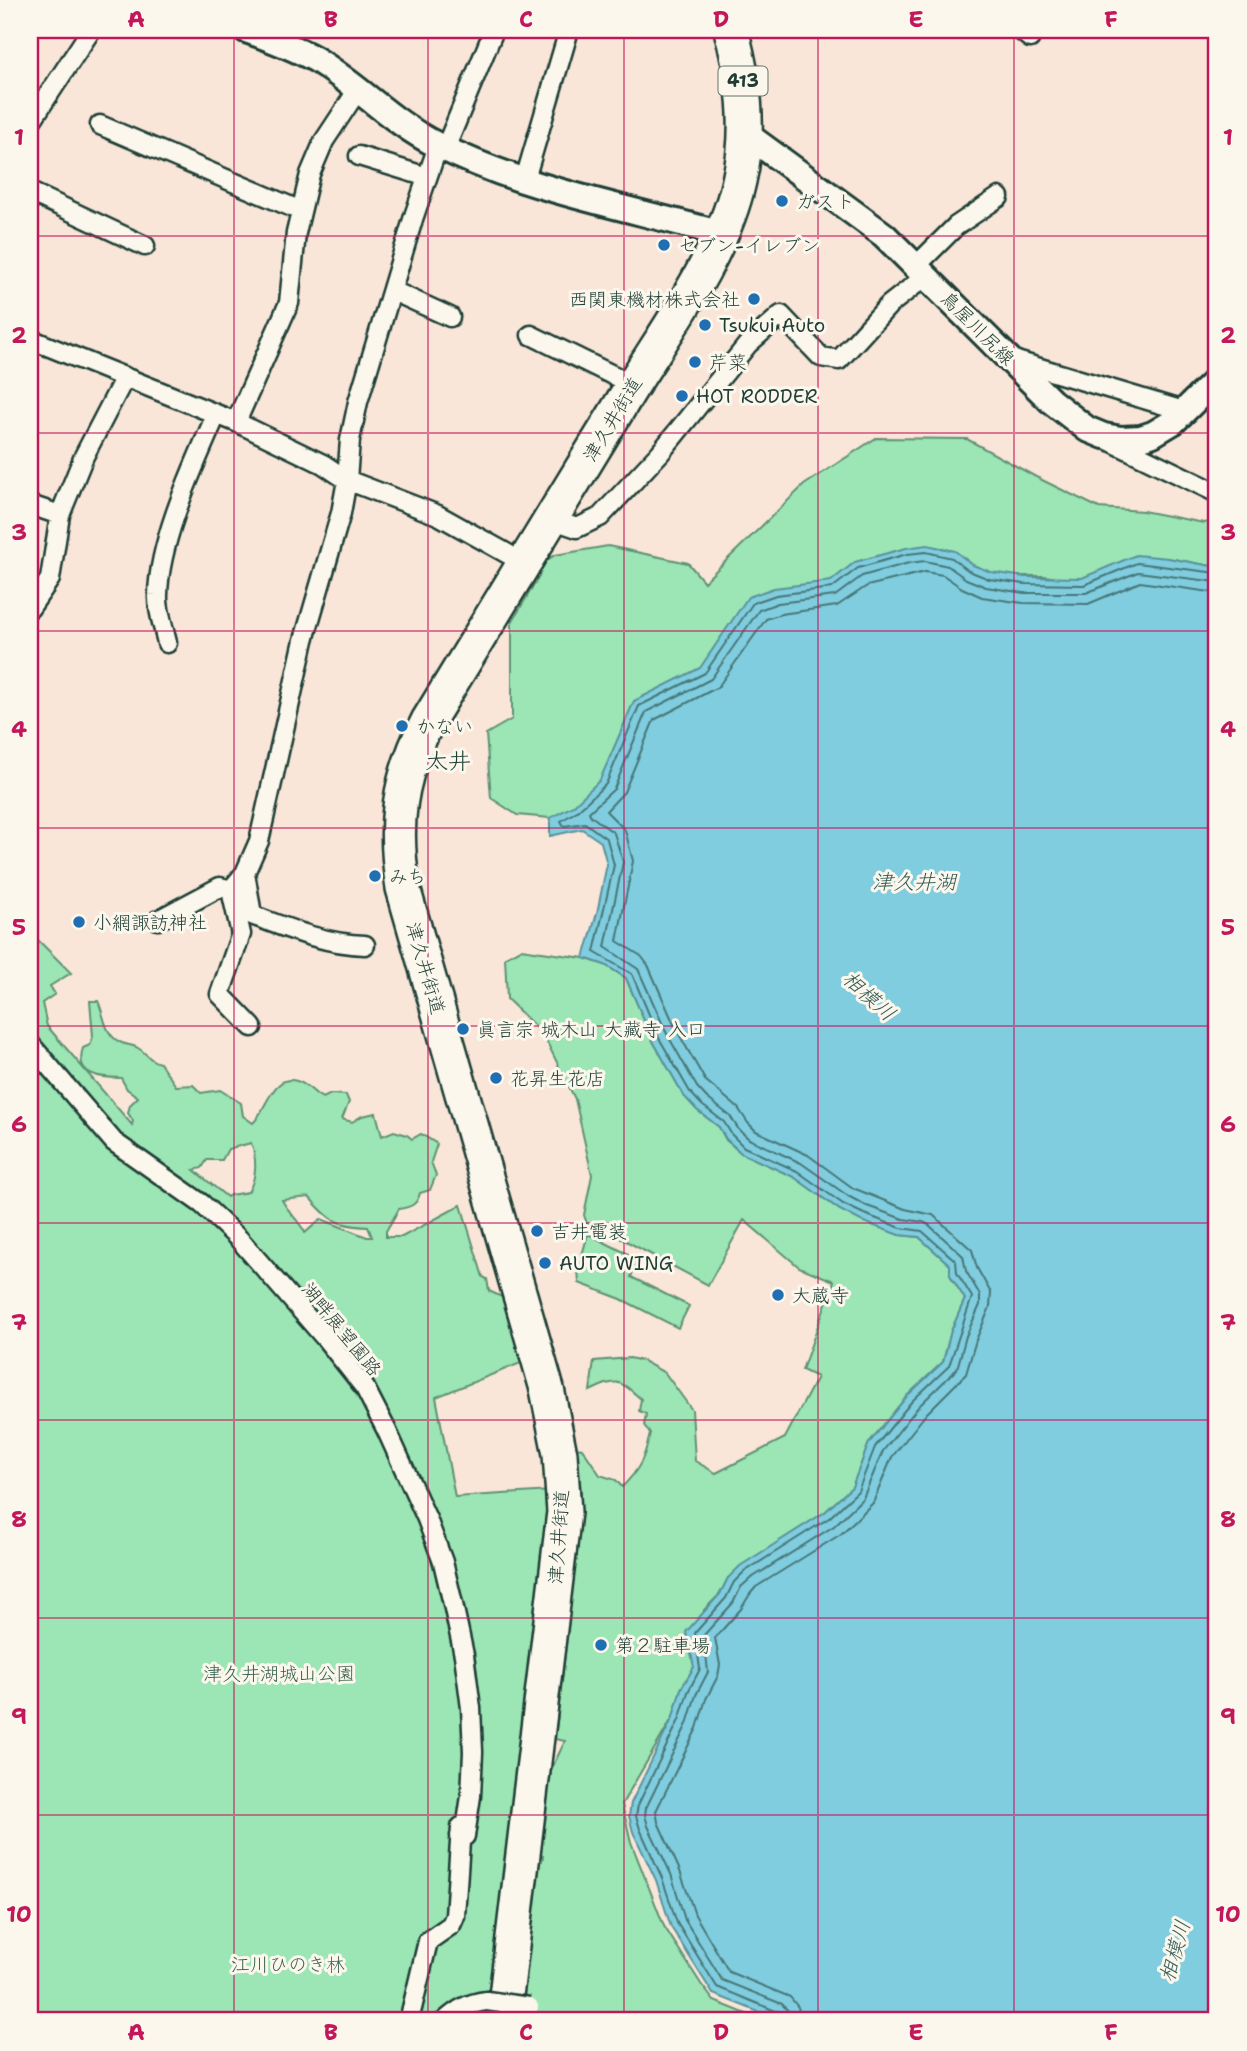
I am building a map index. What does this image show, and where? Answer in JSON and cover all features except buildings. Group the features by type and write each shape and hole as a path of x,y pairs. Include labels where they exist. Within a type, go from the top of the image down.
{"highway":[{"name":"津久井街道","path":"515,2009 564,1512 563,1485 555,1425 533,1336 406,899 397,833 402,785 418,741 722,234 739,183 746,134 744,86 732,30"}],"main road":[{"path":"246,30 292,38 314,59 397,122 441,147 525,179 636,213 722,234"},
{"name":"鳥屋川尻線","path":"746,134 870,223 1061,410 1095,432 1121,439 1145,437 1162,430 1217,379"}],"street":[{"path":"30,123 91,30"},
{"path":"231,890 245,873 259,841 304,640 335,534 347,480 350,440 358,402 427,177 494,30"},
{"path":"525,179 569,30"},
{"path":"236,422 289,303 296,233 310,174 324,141 357,91"},
{"path":"100,125 301,211"},
{"path":"359,156 427,177"},
{"path":"30,192 145,246"},
{"path":"551,519 577,528 600,517 660,453 748,344 781,315 821,357 839,360 921,271 956,226 999,197"},
{"path":"393,290 450,317"},
{"path":"531,335 633,385"},
{"path":"30,339 236,422 323,464 347,480 438,515 524,563"},
{"path":"1008,358 1184,411"},
{"path":"30,608 50,579 60,515 84,456 125,377"},
{"path":"167,643 158,596 166,547 188,478 216,415"},
{"path":"1095,432 1146,460 1217,493"},
{"path":"30,505 60,515"},
{"path":"245,873 252,915 316,939 347,945 365,945"},
{"path":"158,920 220,887 231,890"},
{"path":"231,890 241,934 220,994 251,1027"},
{"name":"湖畔展望園路","path":"30,1044 114,1142 202,1203 239,1239 365,1388 427,1519 443,1562 464,1655 471,1707 471,1796 467,1815 461,1822 457,1906 451,1925 428,1941 409,2021"},
{"path":"445,2021 472,2003 515,2009"}],"green space":[{"path":"876,438 967,439 1099,508 1143,511 1204,523 1217,521 1217,567 1168,558 1081,582 1045,576 990,576 829,585 699,671 599,784 571,809 550,818 517,815 491,798 486,734 512,719 512,622 539,576 544,562 555,555 608,546 688,563 704,582 804,485"},
{"name":"津久井湖城山公園","path":"30,932 71,973 50,986 55,994 42,1003 47,1026 132,1125 133,1121 128,1113 130,1105 138,1097 127,1089 121,1078 91,1074 82,1064 83,1048 90,1045 93,1036 90,1001 98,1001 106,1025 116,1040 138,1048 153,1061 160,1063 176,1086 193,1085 201,1093 220,1090 241,1103 243,1116 253,1123 278,1085 294,1080 323,1098 331,1094 346,1095 349,1102 342,1119 352,1122 362,1116 376,1113 382,1136 394,1131 412,1139 421,1134 437,1144 431,1162 436,1175 430,1190 420,1193 413,1205 399,1209 386,1231 386,1237 402,1237 461,1205 489,1291 504,1298 521,1363 436,1397 455,1497 551,1491 487,2021 30,2021","holes":["251,1143 255,1168 248,1192 227,1197 194,1170 202,1168 207,1160 222,1160 228,1149","309,1197 322,1212 334,1220 368,1227 372,1237 321,1219 305,1233 282,1200"]},
{"path":"521,949 584,958 605,965 626,978 653,1041 684,1096 719,1127 726,1140 741,1153 794,1177 840,1210 899,1235 919,1237 950,1265 950,1275 965,1299 951,1331 943,1362 907,1396 869,1443 852,1487 825,1512 728,1578 720,1594 704,1610 694,1667 681,1689 673,1717 622,1804 631,1842 664,1926 701,1984 714,2001 764,2021 626,2021 617,2013 619,2021 519,2021 539,1861 542,1861 543,1856 540,1854 551,1770 565,1741 555,1739 580,1523 581,1493 576,1447 582,1448 600,1475 616,1480 622,1487 640,1463 650,1434 644,1425 646,1414 639,1411 641,1399 627,1387 612,1383 590,1391 594,1361 630,1358 643,1361 665,1373 692,1410 695,1461 716,1473 785,1438 817,1377 802,1370 834,1281 799,1267 744,1220 708,1285 613,1234 587,1224 584,1215 592,1175 575,1099 543,1034 507,999 505,957"},
{"path":"588,1234 638,1259 631,1277 689,1306 678,1328 621,1299 579,1283 578,1269"}],"water":[{"name":"津久井湖","path":"927,545 955,551 973,565 991,572 1025,577 1082,578 1136,555 1217,567 1217,2021 782,2021 713,1994 671,1927 656,1880 633,1832 629,1816 631,1803 673,1717 681,1689 694,1667 686,1632 720,1594 728,1578 740,1566 825,1512 852,1487 869,1443 907,1396 943,1362 951,1331 965,1299 950,1275 950,1265 919,1237 899,1235 861,1221 840,1210 794,1177 741,1153 726,1139 719,1127 684,1096 653,1041 626,978 605,965 584,958 607,864 601,842 582,829 550,836 550,818 573,806 600,780 634,701 700,668 748,597 774,588 831,581 855,562"}],"place":[{"name":"ガスト","path":"782,201"},
{"name":"セブン-イレブン","path":"664,245"},
{"name":"西関東機材株式会社","path":"754,299"},
{"name":"Tsukui Auto","path":"705,325"},
{"name":"芹菜","path":"695,362"},
{"name":"HOT RODDER","path":"682,396"},
{"name":"かない","path":"402,726"},
{"name":"みち","path":"375,876"},
{"name":"小網諏訪神社","path":"79,922"},
{"name":"眞言宗 城木山 大藏寺 入口","path":"463,1029"},
{"name":"花昇生花店","path":"496,1078"},
{"name":"吉井電装","path":"537,1231"},
{"name":"AUTO WING","path":"545,1263"},
{"name":"大蔵寺","path":"778,1295"},
{"name":"第２駐車場","path":"601,1645"}],"district":[{"name":"太井","path":"448,761"}],"water label":[{"name":"相模川","path":"869,996"},
{"name":"相模川","path":"1175,1951"}],"park label":[{"name":"江川ひのき林","path":"288,1964"}]}
